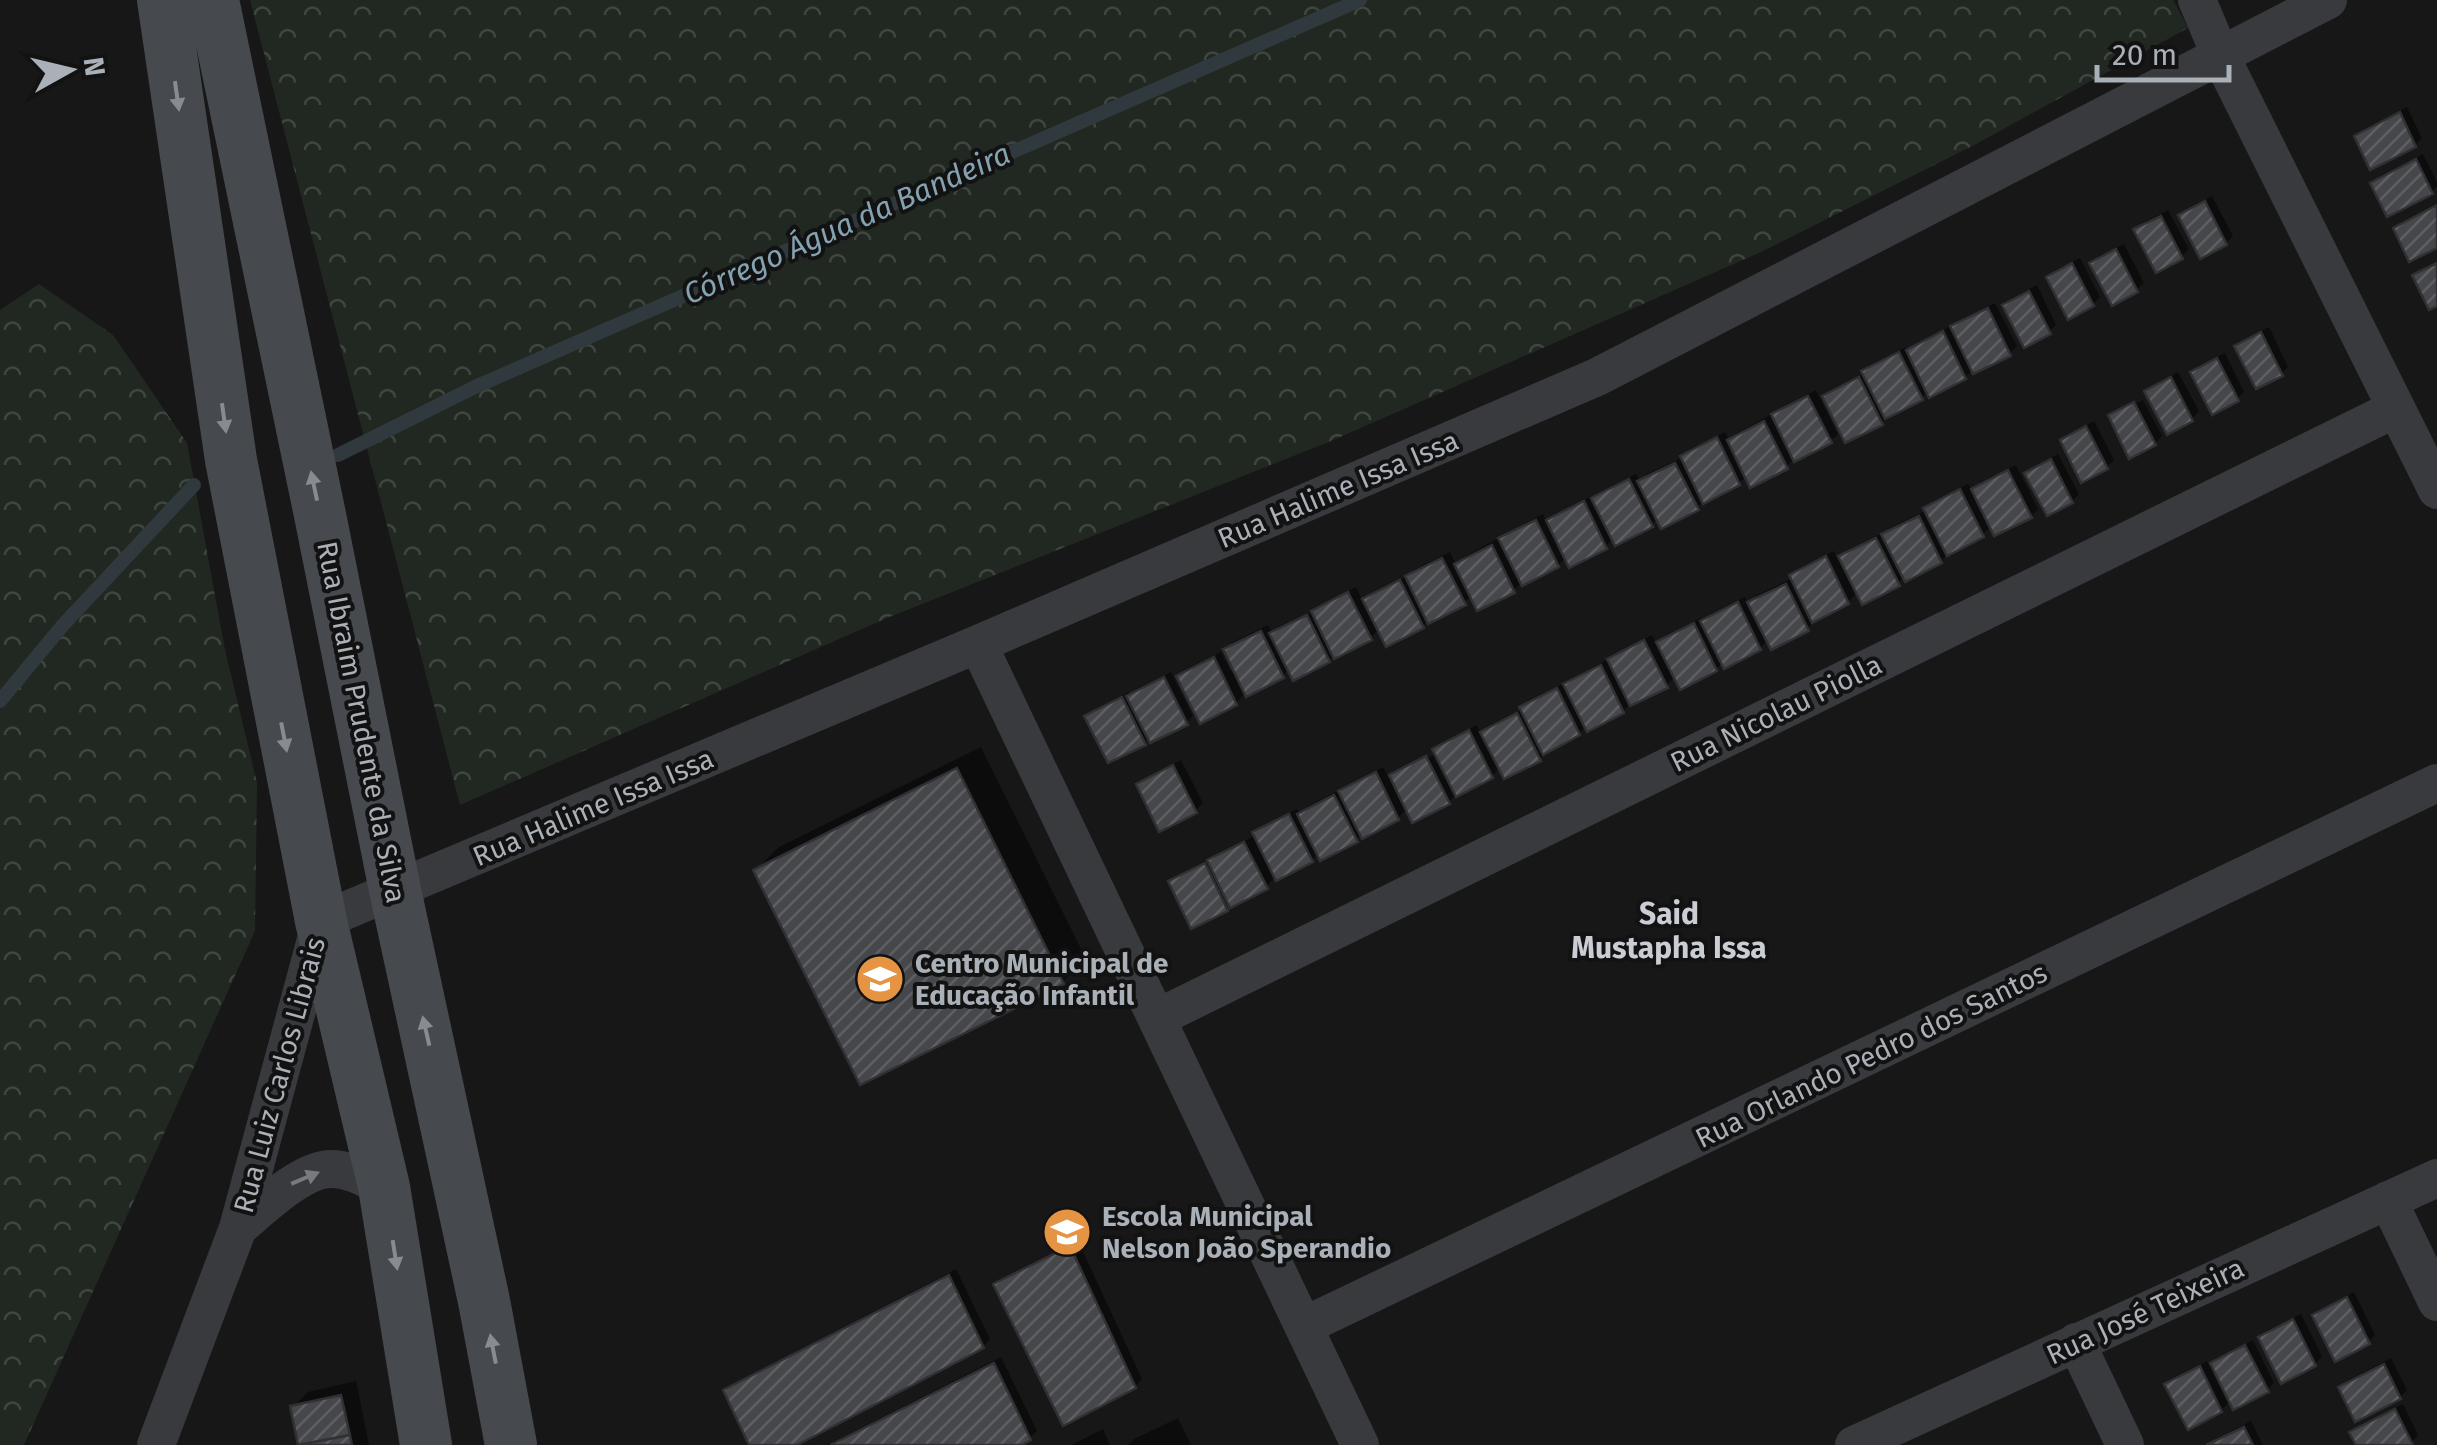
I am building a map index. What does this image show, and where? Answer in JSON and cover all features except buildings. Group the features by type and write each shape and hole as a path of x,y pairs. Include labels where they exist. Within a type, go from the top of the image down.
{"street":[{"path":"163,0 231,460 321,921 384,1186 426,1445"},
{"name":"Rua Ibraim Prudente da Silva","path":"213,0 511,1445"},
{"path":"2197,0 2221,57 2437,490"},
{"name":"Rua Halime Issa Issa","path":"321,921 1597,378 2328,0"},
{"name":"Rua Nicolau Piolla","path":"1156,1018 2395,410"},
{"path":"978,644 1360,1445"},
{"name":"Rua Orlando Pedro dos Santos","path":"1304,1326 2437,783"},
{"name":"Rua Luiz Carlos Librais","path":"156,1445 238,1228 321,921"},
{"name":"Rua Luiz Carlos Librais","path":"238,1228 289,1185 328,1168 356,1173 384,1186"},
{"name":"Rua José Teixeira","path":"1854,1445 2437,1178"},
{"path":"2388,1200 2437,1302"},
{"path":"2076,1342 2125,1445"}],"green space":[{"path":"250,0 2173,0 2188,28 1976,144 1761,252 1331,441 887,618 460,805"},
{"path":"39,284 113,335 187,443 225,650 257,783 255,931 24,1445 0,1445 0,310"}],"waterway":[{"name":"Córrego Água da Bandeira","path":"338,455 477,386 1360,0"},
{"name":"Córrego Água da Bandeira","path":"0,701 63,625 194,485"}],"place":[{"name":"Centro Municipal de Educação Infantil","path":"880,979"},
{"name":"Escola Municipal Nelson João Sperandio","path":"1067,1232"}],"district":[{"name":"Said Mustapha Issa","path":"1669,931"}]}
